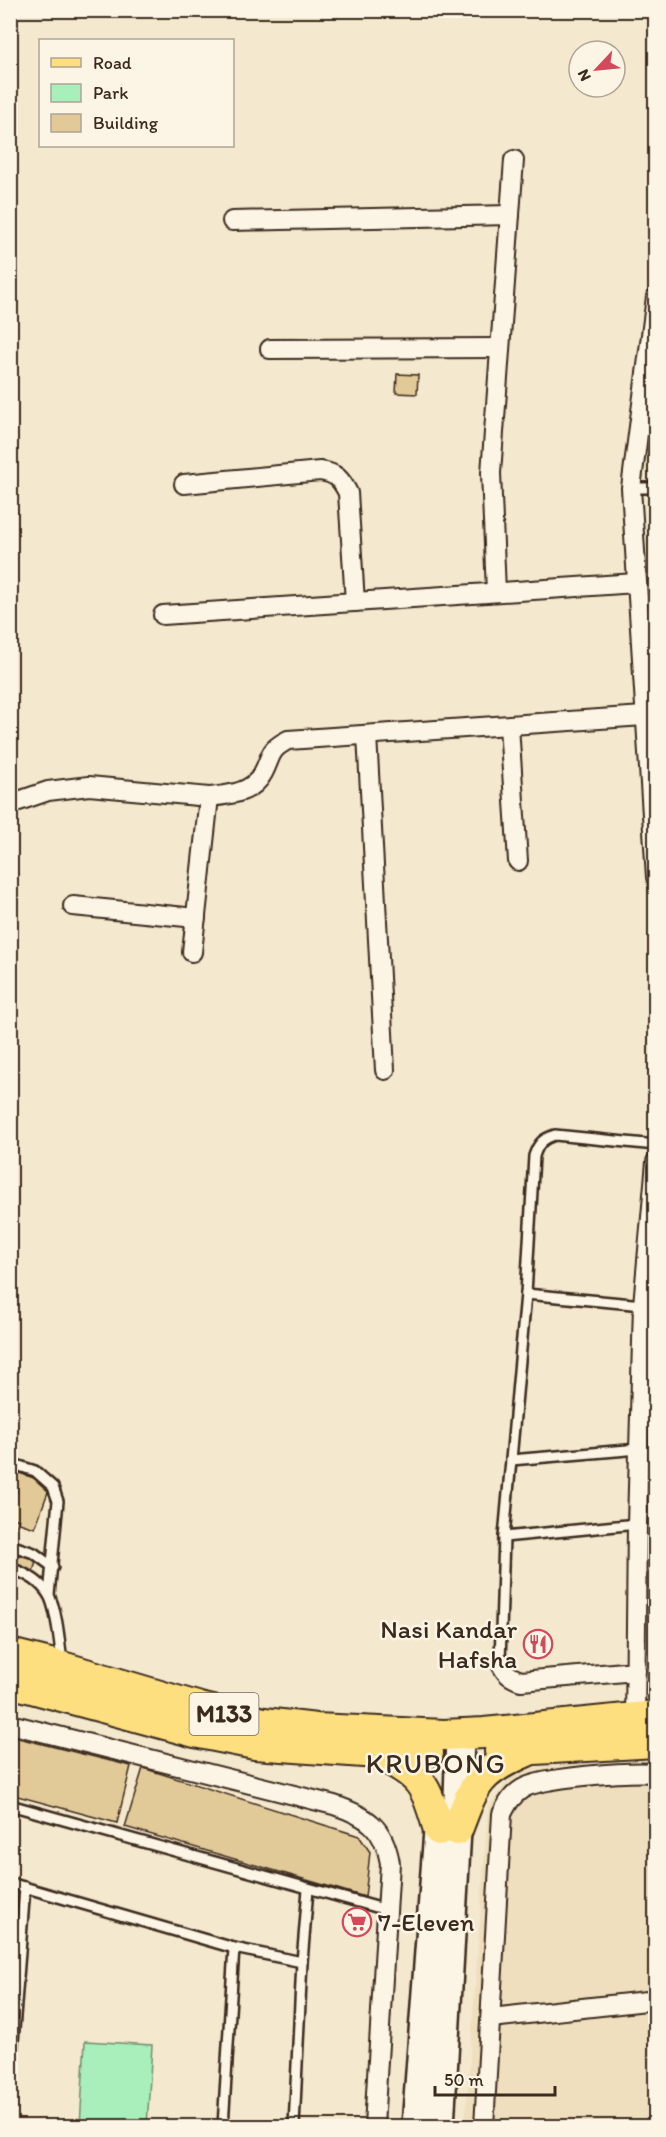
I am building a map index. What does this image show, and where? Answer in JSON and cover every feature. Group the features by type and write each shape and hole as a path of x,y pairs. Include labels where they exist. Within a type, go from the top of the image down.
{"main road":[{"name":"M133","path":"10,1654 63,1667 200,1708 264,1723 452,1744 532,1749 645,1730"},
{"name":"M133","path":"10,1682 195,1732 255,1743 377,1753 452,1744 645,1730"},
{"path":"377,1753 407,1768 422,1783 448,1830 472,1791 487,1772 506,1760 532,1749"}],"street":[{"path":"496,592 491,473 514,160"},
{"path":"232,221 510,215"},
{"path":"656,297 631,488 656,877"},
{"path":"270,349 500,348"},
{"path":"184,484 320,471 332,473 342,481 348,493 355,602"},
{"path":"163,615 636,583"},
{"path":"10,804 48,791 89,786 209,797 233,795 257,782 263,774 270,754 277,746 288,740 509,726 648,725"},
{"path":"509,726 518,861"},
{"path":"367,735 385,1071"},
{"path":"192,952 209,797"},
{"path":"73,906 196,918"},
{"path":"645,1730 636,1671 639,1449 656,1162"},
{"path":"500,1662 504,1672 521,1681 636,1671"},
{"path":"10,1724 334,1805 367,1819 379,1831 388,1848 390,1863 374,2127"},
{"path":"440,2127 452,1744"},
{"path":"484,2127 502,1814 506,1805 522,1788 548,1780 656,1773"},
{"path":"416,2127 448,1830"},
{"path":"491,2018 656,2000"}],"lane":[{"path":"631,488 656,488"},
{"path":"500,1662 504,1538 526,1294 534,1156 537,1144 555,1135 656,1145"},
{"path":"526,1294 648,1296"},
{"path":"511,1460 639,1449"},
{"path":"10,1463 35,1472 53,1487 58,1501 49,1595 63,1667"},
{"path":"504,1538 638,1524"},
{"path":"10,1545 34,1553 53,1567"},
{"path":"10,1568 28,1574 49,1595"},
{"path":"10,1805 387,1910"},
{"path":"10,1883 234,1948 302,1962"},
{"path":"10,2081 25,1887"},
{"path":"294,2127 308,1889"},
{"path":"223,2127 234,1948"}],"shaded area":[{"path":"655,1762 655,2126 465,2126 488,1807 514,1771 560,1765"}],"green space":[{"path":"85,2041 152,2045 147,2126 80,2126"}],"building":[{"path":"397,374 418,375 417,394 396,393"},
{"path":"13,1471 43,1481 49,1489 35,1528 10,1520 10,1510 17,1491 10,1489"},
{"path":"10,1489 17,1491 10,1510"},
{"path":"10,1517 19,1520 10,1545"},
{"path":"10,1548 37,1558 31,1579 10,1572"},
{"path":"10,1736 131,1766 117,1823 10,1794"},
{"path":"143,1768 359,1836 370,1852 365,1897 125,1827"}],"place":[{"name":"Nasi Kandar Hafsha","path":"538,1644"},
{"name":"7-Eleven","path":"357,1922"}],"district":[{"name":"KRUBONG","path":"436,1763"}]}
